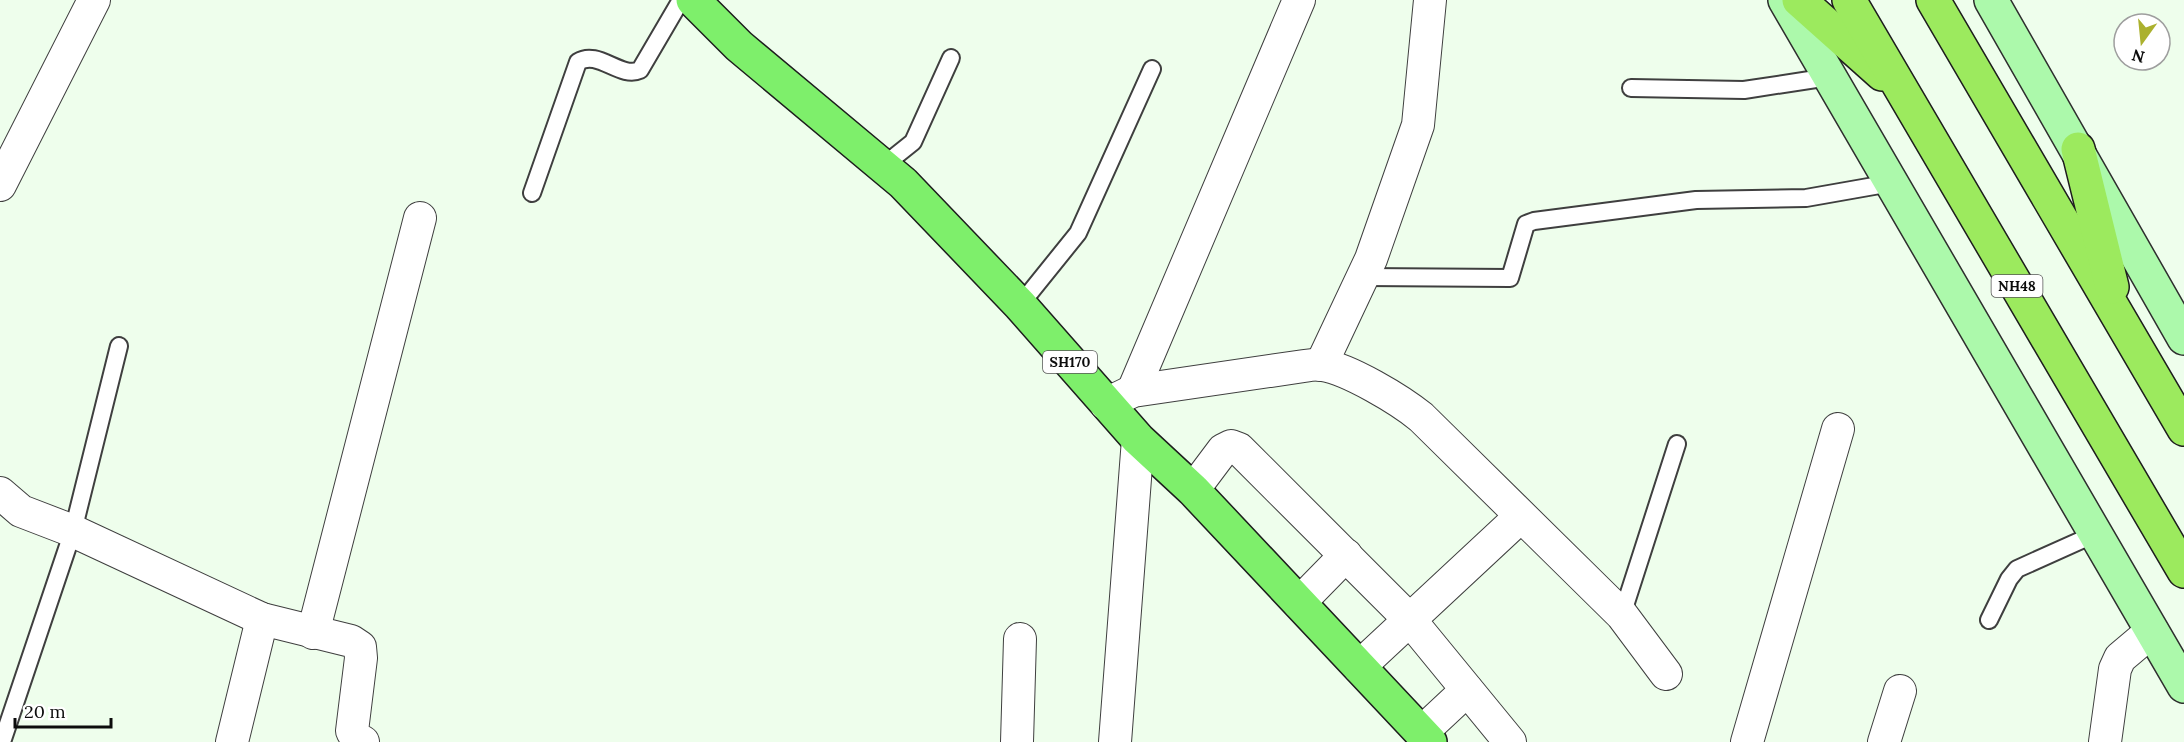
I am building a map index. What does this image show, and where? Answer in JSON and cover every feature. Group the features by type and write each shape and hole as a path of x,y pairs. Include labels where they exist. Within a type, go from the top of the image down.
{"highway":[{"path":"1799,0 1905,95"},
{"name":"NH48","path":"1849,0 2184,571"},
{"path":"1934,0 2184,429"},
{"path":"2078,149 2120,321"}],"main road":[{"name":"SH170","path":"693,0 739,46 903,183 1020,305 1119,398 1138,439 1193,490 1426,737"}],"street":[{"path":"0,185 94,0"},
{"path":"1119,398 1299,0"},
{"path":"1327,352 1364,277 1418,125 1430,0"},
{"path":"1785,0 2184,686"},
{"path":"1990,0 2078,149 2184,338"},
{"path":"313,633 420,218"},
{"path":"1119,398 1327,352 1404,403 1421,417 1622,615 1666,674"},
{"path":"1747,742 1838,429"},
{"path":"1115,742 1138,439"},
{"path":"1193,490 1223,450 1231,446 1239,449 1410,620 1510,742"},
{"path":"0,493 21,511 73,531 262,619 351,641 360,646 361,658 352,731 356,738 363,742"},
{"path":"1359,667 1520,517"},
{"path":"1299,603 1346,555"},
{"path":"231,742 262,619"},
{"path":"2105,742 2115,669 2120,658 2152,631"},
{"path":"1017,742 1020,639"},
{"path":"1426,737 1467,690"},
{"path":"1884,742 1900,691"}],"lane":[{"path":"532,193 578,62 592,58 625,71 640,70 681,0"},
{"path":"883,166 913,142 951,58"},
{"path":"1020,305 1078,233 1152,69"},
{"path":"1630,88 1744,90 1829,77"},
{"path":"1364,277 1510,278 1527,224 1534,220 1696,200 1806,198 1891,183"},
{"path":"2,742 73,531 119,346"},
{"path":"1622,615 1677,444"},
{"path":"1989,620 2009,579 2017,569 2095,534"}]}
